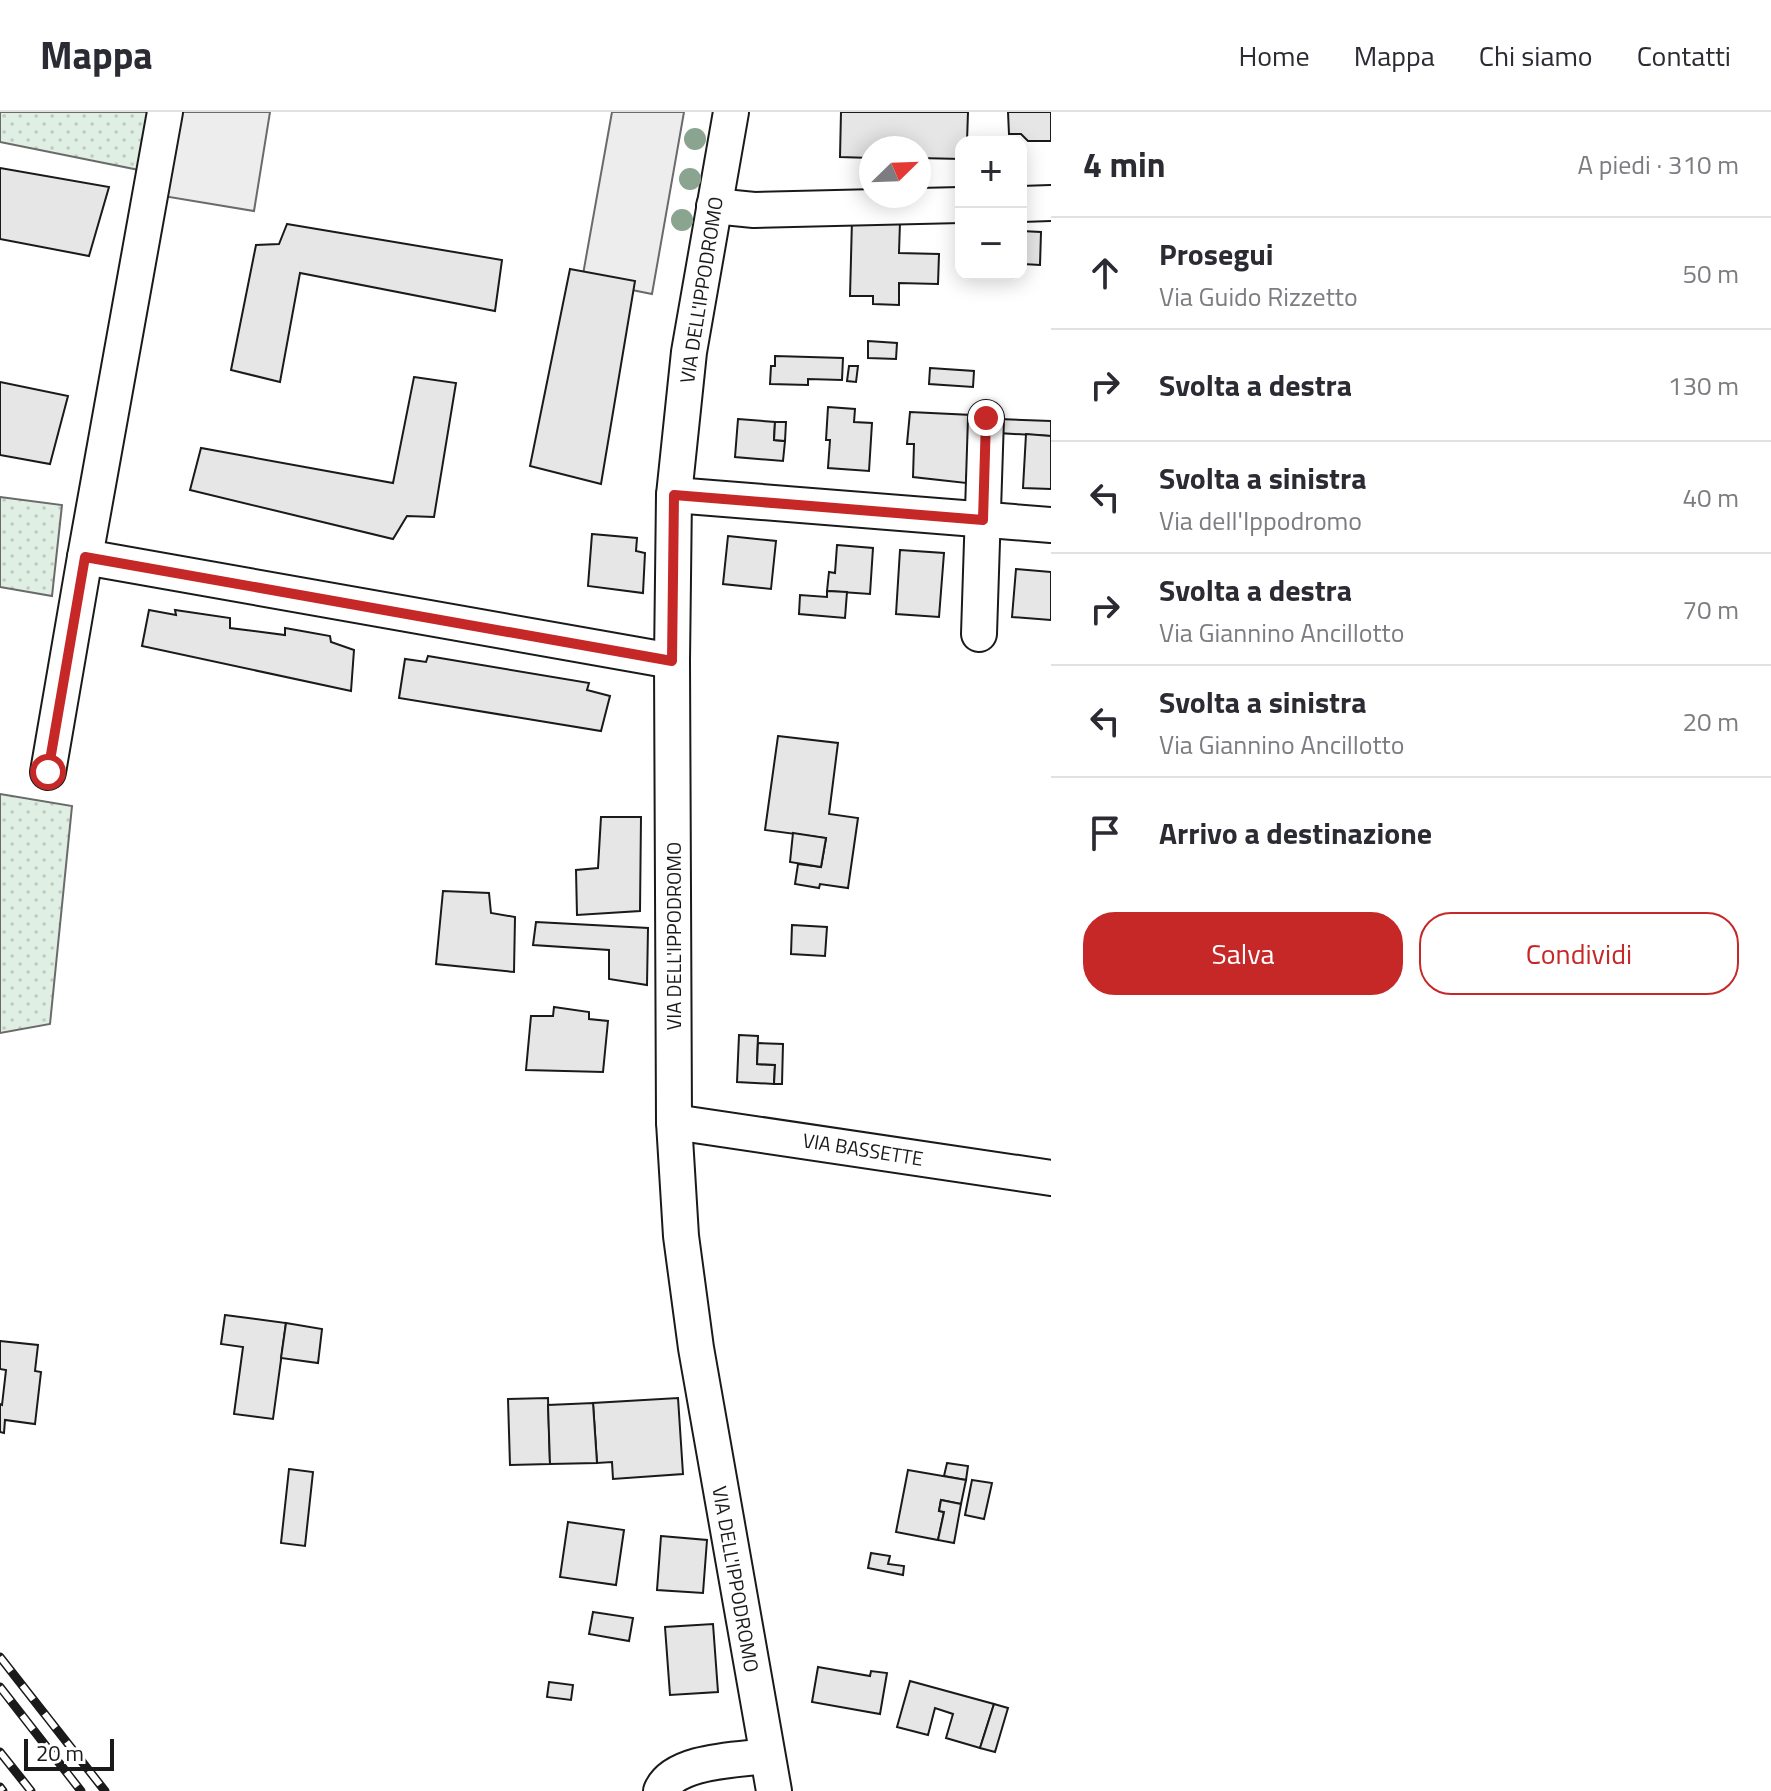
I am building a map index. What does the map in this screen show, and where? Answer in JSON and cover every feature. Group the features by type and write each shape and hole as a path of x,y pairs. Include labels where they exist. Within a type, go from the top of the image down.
{"street":[{"path":"48,772 165,112"},
{"name":"VIA DELL'IPPODROMO","path":"731,112 689,352 674,495 674,1122 681,1236 696,1348 774,1791"},
{"path":"1027,204 1051,203"},
{"path":"714,206 754,210 955,205"},
{"path":"979,634 986,418"},
{"path":"674,495 1051,525"},
{"path":"85,557 672,661"},
{"name":"VIA BASSETTE","path":"674,1122 1051,1178"},
{"path":"661,1791 665,1783 699,1764 767,1756"}],"green space":[{"path":"0,112 149,112 139,170 0,142"},
{"path":"0,497 62,505 52,596 0,587"},
{"path":"0,794 72,806 50,1024 0,1033"}],"shaded area":[{"path":"149,112 270,112 254,211 151,194"},
{"path":"612,112 684,112 652,294 582,280"}],"building":[{"path":"841,112 968,112 967,136 955,136 955,159 931,158 931,136 859,136 859,158 840,157"},
{"path":"1008,112 1051,112 1051,141 1028,141 1027,136 1009,134"},
{"path":"0,168 109,187 89,256 0,239"},
{"path":"852,220 900,222 899,253 939,254 938,284 899,283 899,305 873,304 873,296 850,296"},
{"path":"287,224 502,260 495,311 300,273 280,382 231,370 256,245 279,244"},
{"path":"1027,231 1041,232 1040,265 1027,264"},
{"path":"570,269 635,281 601,484 530,466"},
{"path":"868,341 897,343 896,359 868,358"},
{"path":"775,356 843,358 842,380 808,379 808,385 770,384"},
{"path":"849,366 858,366 856,382 847,381"},
{"path":"930,368 974,371 973,387 929,384"},
{"path":"414,377 456,383 434,517 407,516 393,539 190,490 201,448 393,483"},
{"path":"0,382 68,396 50,464 0,455"},
{"path":"828,407 855,409 854,422 872,423 869,471 828,468"},
{"path":"910,412 972,415 966,483 913,477 914,444 907,444"},
{"path":"738,419 775,422 774,440 785,441 783,461 735,457"},
{"path":"999,419 1051,421 1051,436 998,433"},
{"path":"775,422 786,422 785,441 774,440"},
{"path":"1026,434 1051,436 1051,489 1023,488"},
{"path":"592,534 637,538 636,551 645,553 643,593 588,586"},
{"path":"728,536 776,541 771,589 723,584"},
{"path":"837,545 873,548 870,594 827,591 829,572 835,573"},
{"path":"900,550 944,553 939,617 896,614"},
{"path":"1016,569 1051,572 1051,620 1012,617"},
{"path":"827,591 847,592 845,618 799,614 800,595 827,597"},
{"path":"149,610 176,615 175,610 230,618 230,628 285,635 285,628 330,636 331,642 354,650 351,691 142,646"},
{"path":"428,656 589,683 587,690 610,696 601,731 399,698 405,659 426,662"},
{"path":"778,736 838,743 829,814 858,818 848,888 795,884 798,864 821,867 826,838 765,830"},
{"path":"601,817 641,817 640,911 577,915 576,870 598,868"},
{"path":"793,833 826,838 821,867 790,862"},
{"path":"443,891 489,893 491,913 515,917 514,972 436,964"},
{"path":"536,922 648,928 647,985 609,979 609,950 533,945"},
{"path":"792,925 827,927 825,956 791,954"},
{"path":"554,1007 589,1012 589,1019 608,1021 603,1072 526,1070 531,1016 553,1016"},
{"path":"739,1035 758,1036 757,1064 775,1065 774,1084 737,1082"},
{"path":"758,1043 783,1044 782,1084 774,1084 775,1065 757,1064"},
{"path":"225,1315 286,1323 273,1419 234,1414 243,1347 221,1344"},
{"path":"286,1323 322,1329 318,1363 281,1358"},
{"path":"0,1341 38,1345 35,1371 41,1372 35,1424 5,1420 4,1433 0,1432 0,1404 6,1370 0,1369"},
{"path":"548,1398 550,1464 510,1465 508,1399"},
{"path":"678,1398 683,1474 613,1479 612,1462 597,1463 593,1403"},
{"path":"593,1403 597,1463 550,1464 548,1405"},
{"path":"947,1463 968,1466 966,1480 944,1476"},
{"path":"289,1469 313,1472 305,1546 281,1543"},
{"path":"908,1470 966,1480 961,1504 941,1500 939,1511 944,1512 938,1540 896,1532"},
{"path":"972,1480 992,1483 984,1519 965,1515"},
{"path":"941,1500 961,1504 954,1543 938,1540 944,1512 939,1511"},
{"path":"568,1522 624,1530 616,1585 560,1577"},
{"path":"661,1536 707,1540 703,1593 657,1590"},
{"path":"871,1553 890,1556 888,1564 904,1566 903,1575 868,1568"},
{"path":"593,1612 633,1618 629,1641 589,1634"},
{"path":"713,1624 718,1692 670,1695 665,1627"},
{"path":"818,1667 870,1676 871,1671 887,1673 880,1714 812,1702"},
{"path":"910,1681 994,1704 980,1748 946,1738 953,1714 935,1708 928,1735 897,1727"},
{"path":"549,1682 573,1685 571,1700 547,1697"},
{"path":"994,1704 1008,1708 995,1752 980,1748"}],"railway":[{"path":"0,1657 105,1791"},
{"path":"0,1687 81,1791"},
{"path":"0,1752 31,1791"},
{"path":"0,1787 3,1791"}],"route":[{"path":"48,772 85,557 672,661 674,495 983,520 986,418"}]}
